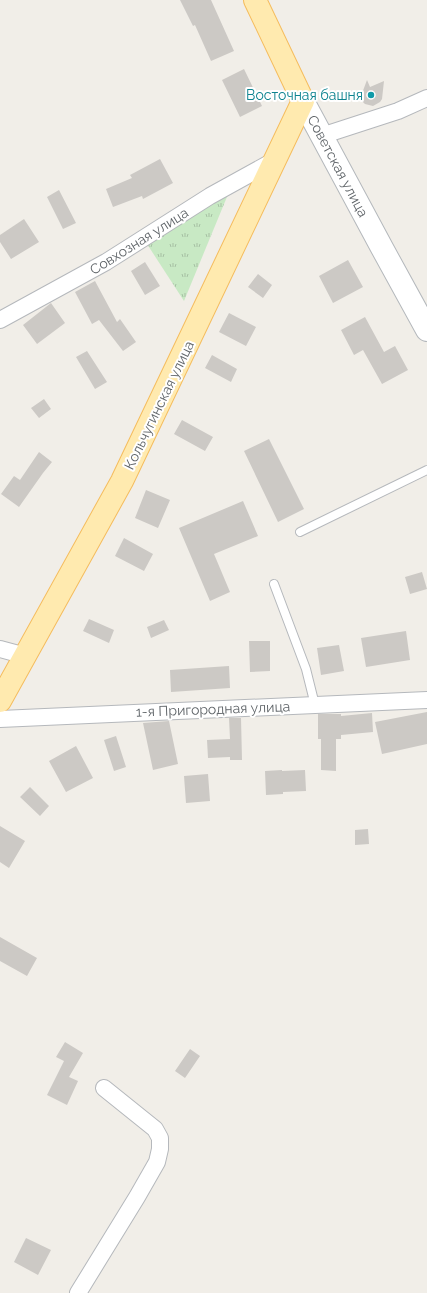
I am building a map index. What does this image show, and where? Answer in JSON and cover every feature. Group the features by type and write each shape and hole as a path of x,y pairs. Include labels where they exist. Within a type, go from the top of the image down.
{"main road":[{"name":"Советская улица","path":"255,0 303,101"},
{"name":"Кольчугинская улица","path":"0,701 122,481 277,159 303,101"}],"street":[{"path":"321,136 398,111 427,98"},
{"name":"Советская улица","path":"303,101 427,330"},
{"name":"Совхозная улица","path":"0,320 106,262 210,196 277,159"},
{"path":"0,649 26,656"},
{"name":"1-я Пригородная улица","path":"0,718 427,700"},
{"path":"78,1293 157,1162 160,1149 160,1138 155,1129 104,1088"}],"lane":[{"path":"300,532 427,470"},
{"path":"274,584 306,669 315,705"}],"green space":[{"path":"229,192 184,301 147,244"}],"building":[{"path":"180,0 211,0 234,51 211,61 195,25 193,26"},
{"path":"244,69 262,106 240,117 222,80"},
{"name":"Восточная башня","path":"367,80 370,87 384,81 382,99 373,106 365,104 362,101 361,96"},
{"path":"160,159 173,183 143,199 142,196 113,207 106,189 132,178 130,175"},
{"path":"59,190 76,223 63,229 47,197"},
{"path":"24,219 39,242 11,259 0,242 0,235"},
{"path":"348,260 363,287 333,303 319,276"},
{"path":"145,262 160,286 145,295 131,271"},
{"path":"258,274 272,285 263,298 248,287"},
{"path":"95,281 117,322 120,319 136,342 123,351 99,320 92,324 75,292"},
{"path":"51,303 65,323 37,344 23,325"},
{"path":"229,313 256,327 246,346 219,332"},
{"path":"365,317 384,352 395,346 408,370 382,384 363,350 354,355 341,330"},
{"path":"87,351 107,382 95,389 76,357"},
{"path":"212,355 237,369 231,382 205,368"},
{"path":"44,399 51,409 39,418 31,408"},
{"path":"182,420 213,437 205,451 174,434"},
{"path":"269,439 304,509 278,522 244,451"},
{"path":"39,452 52,462 19,507 1,494 14,476 20,480"},
{"path":"146,490 170,500 158,528 135,518"},
{"path":"243,501 258,536 214,554 230,592 210,601 179,528"},
{"path":"124,538 153,554 144,571 115,556"},
{"path":"422,572 427,589 410,594 405,577"},
{"path":"89,619 114,630 109,643 83,631"},
{"path":"164,620 169,630 151,638 147,627"},
{"path":"406,631 410,660 366,667 361,638"},
{"path":"249,641 270,641 270,671 250,672"},
{"path":"339,645 344,671 321,675 317,648"},
{"path":"229,666 230,688 171,692 170,670"},
{"path":"427,712 427,744 382,754 375,722"},
{"path":"372,713 373,732 341,735 341,739 336,739 336,771 321,770 321,739 318,739 318,714 341,714 341,716"},
{"path":"229,718 241,718 242,760 230,760 230,757 208,758 207,740 230,739"},
{"path":"169,721 178,764 153,770 143,723"},
{"path":"116,736 126,767 114,771 104,740"},
{"path":"76,746 93,778 66,792 49,761"},
{"path":"305,770 306,791 283,792 283,794 266,795 265,771"},
{"path":"208,774 210,801 186,803 184,776"},
{"path":"30,787 49,806 40,816 20,797"},
{"path":"0,826 25,841 9,868 0,862"},
{"path":"368,829 369,844 355,845 355,830"},
{"path":"0,937 37,958 27,976 0,961"},
{"path":"65,1042 83,1053 69,1077 78,1081 67,1105 47,1095 64,1061 56,1057"},
{"path":"190,1049 200,1056 185,1078 175,1071"},
{"path":"26,1238 51,1250 38,1275 14,1262"}],"place":[{"name":"Восточная башня","path":"371,95"}]}
